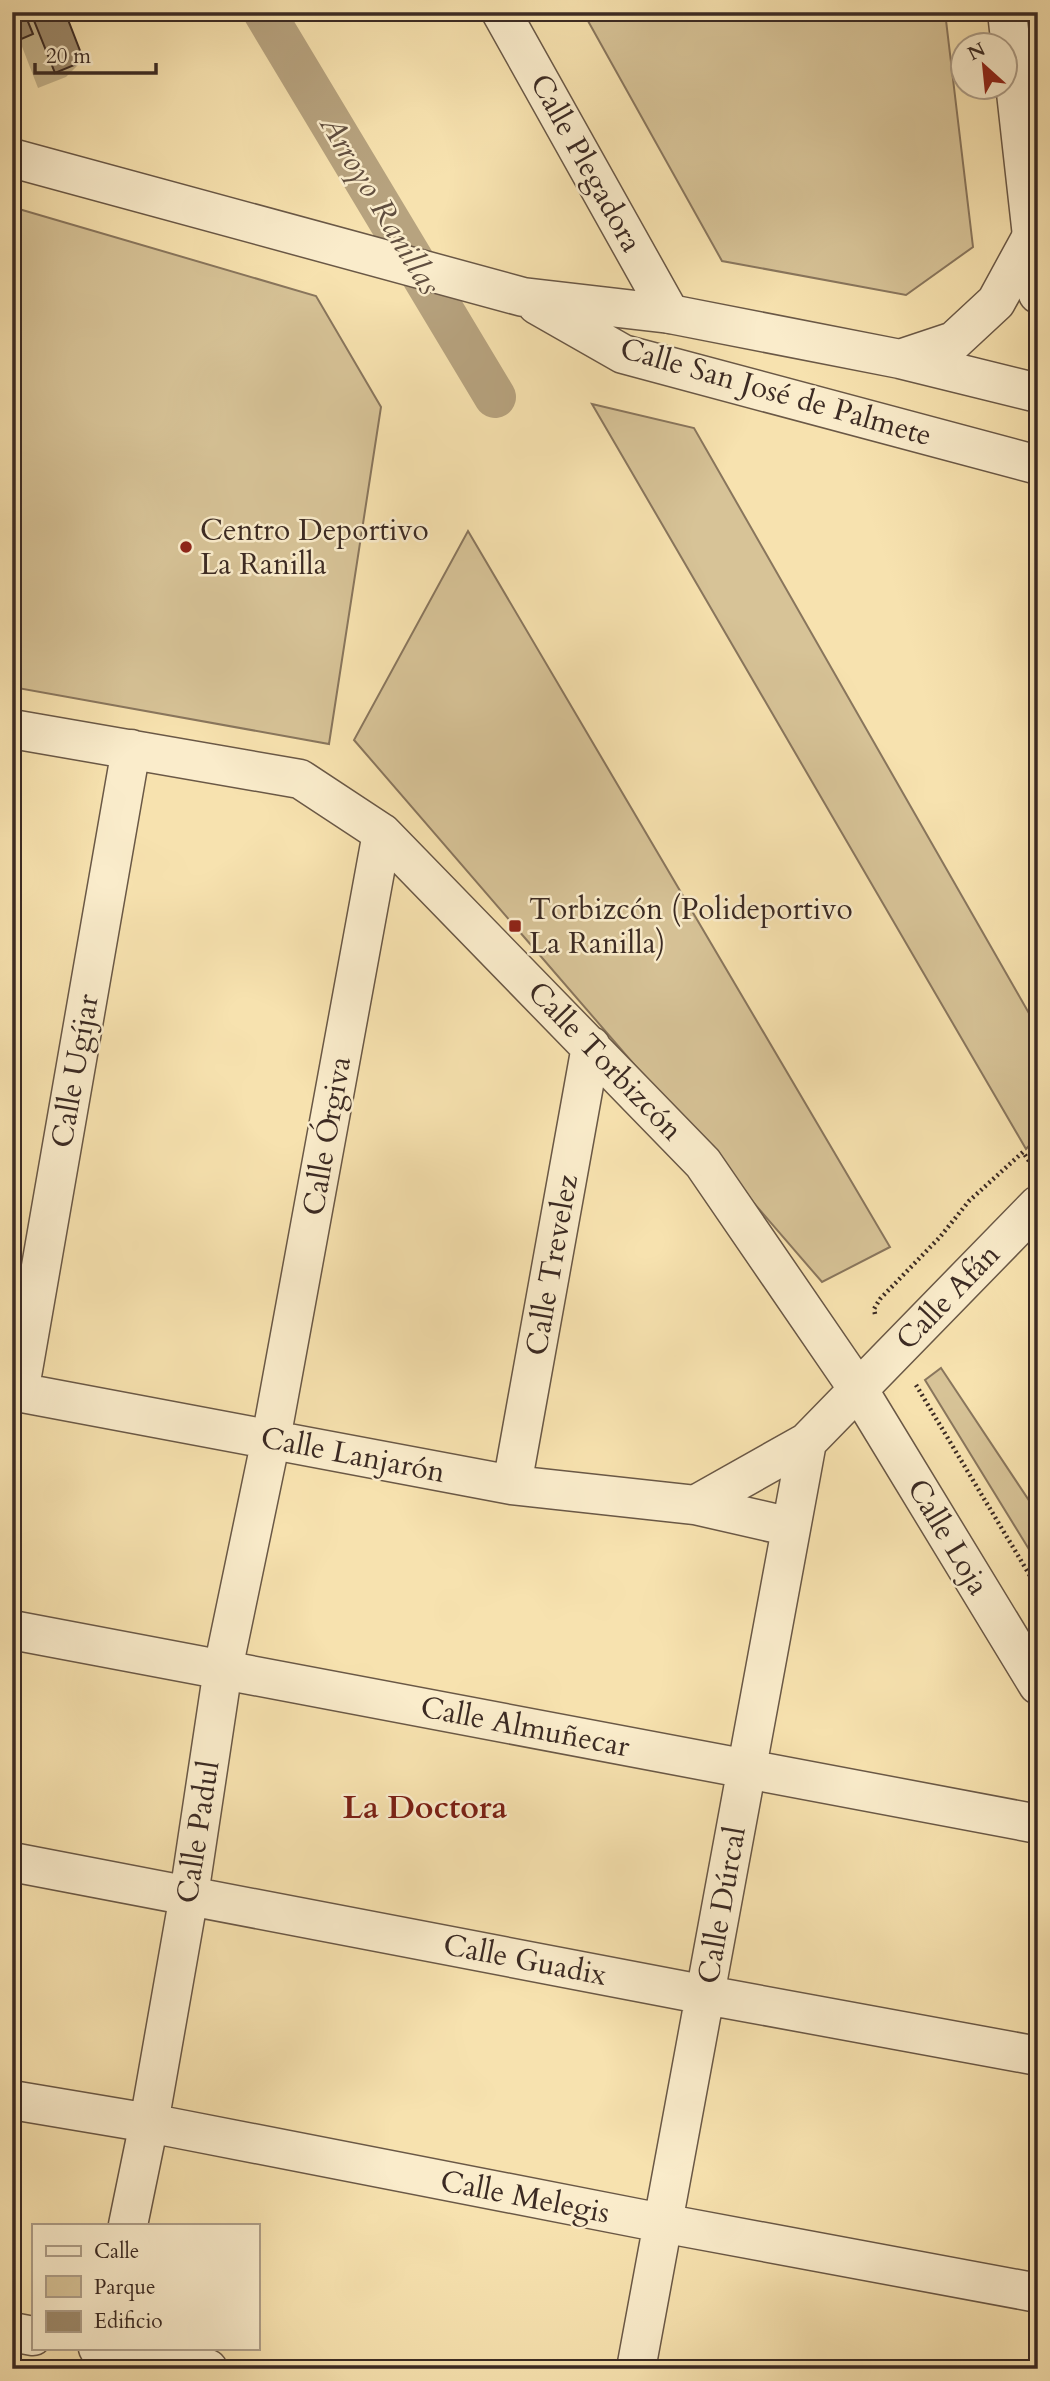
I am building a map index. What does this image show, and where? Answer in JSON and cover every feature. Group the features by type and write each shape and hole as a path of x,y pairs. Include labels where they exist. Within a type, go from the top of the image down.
{"street":[{"name":"Calle Plegadora","path":"501,12 670,314"},
{"path":"1007,12 1038,294"},
{"name":"Calle San José de Palmete","path":"12,158 522,297 670,314 900,359 1038,393"},
{"path":"900,359 954,341 996,302 1032,236"},
{"name":"Calle San José de Palmete","path":"522,297 623,354 1038,465"},
{"name":"Calle Torbizcón","path":"12,729 300,779 382,833 703,1163 858,1389"},
{"name":"Calle Ugíjar","path":"15,1392 131,749"},
{"name":"Calle Órgiva","path":"271,1439 382,833"},
{"name":"Calle Trevelez","path":"512,1485 591,1045"},
{"name":"Calle Afán","path":"858,1389 1038,1205"},
{"path":"695,1505 807,1442 858,1389"},
{"name":"Calle Loja","path":"858,1389 1038,1685"},
{"name":"Calle Lanjarón","path":"15,1392 512,1485 695,1505 791,1527"},
{"name":"Calle Padul","path":"128,2224 189,1895 223,1670 271,1439"},
{"name":"Calle Dúrcal","path":"636,2369 807,1442"},
{"name":"Calle Almuñecar","path":"12,1630 1038,1824"},
{"name":"Calle Guadix","path":"12,1862 1038,2056"},
{"name":"Calle Melegis","path":"12,2100 149,2123 662,2224 1038,2293"},
{"path":"12,2332 32,2336"},
{"path":"100,2353 208,2369"}],"green space":[{"path":"583,12 945,12 948,37 948,102 956,102 973,247 906,295 722,261"},
{"name":"Centro Deportivo La Ranilla","path":"12,207 316,296 381,407 329,744 12,687"},
{"path":"592,404 694,428 1038,1029 1038,1136 1026,1149"},
{"path":"468,531 890,1247 822,1282 354,740"},
{"path":"941,1368 1038,1514 1038,1564 925,1380"}],"building":[{"path":"12,12 24,12 33,34 12,43"},
{"path":"65,12 84,61 55,73 31,13"}],"waterway":[{"name":"Arroyo Ranillas","path":"264,12 495,397"}],"place":[{"name":"Centro Deportivo La Ranilla","path":"186,547"},
{"name":"Torbizcón (Polideportivo La Ranilla)","path":"515,926"}],"district":[{"name":"La Doctora","path":"425,1808"}]}
